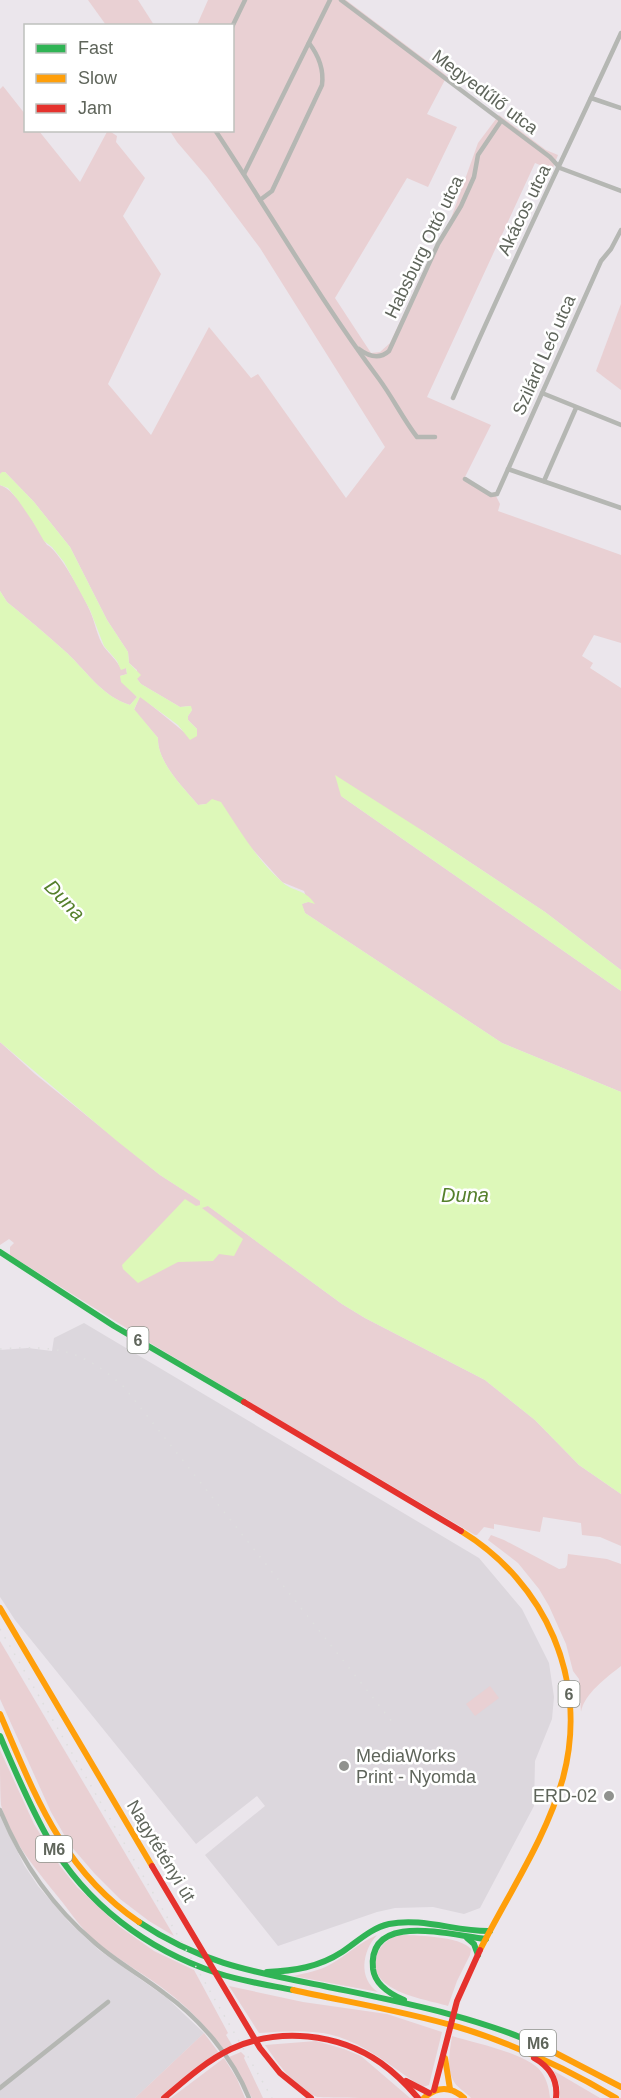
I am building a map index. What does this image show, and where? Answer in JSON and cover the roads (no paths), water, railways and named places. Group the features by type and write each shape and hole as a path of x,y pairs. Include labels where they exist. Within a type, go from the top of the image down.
{"main road":[{"name":"6","path":"0,1252 139,1341 453,1526 501,1559 525,1586 545,1616 559,1646 567,1677 571,1705 571,1733 567,1764 552,1810 455,2005 429,2094"},
{"name":"Nagytétényi út","path":"0,1608 261,2048 280,2073 311,2098"},
{"name":"M6","path":"0,1714 44,1814 65,1848 98,1888 121,1909 144,1925 184,1949 221,1964 437,2010 530,2040 621,2087"},
{"name":"M6","path":"0,1736 37,1818 59,1855 99,1903 142,1937 209,1970 434,2020 465,2029 547,2059 616,2098"},
{"path":"247,1971 287,1972 317,1966 338,1955 370,1932 393,1923 410,1922 490,1931"},
{"path":"428,2008 395,1996 380,1985 373,1966 373,1955 377,1946 386,1936 402,1930 486,1939"},
{"path":"474,1931 486,1939"},
{"path":"466,1938 474,1944 478,1955"},
{"path":"164,2098 222,2054 254,2040 294,2035 324,2037 347,2044 429,2094 450,2089 464,2098"},
{"path":"503,2042 546,2065 555,2081 556,2098"},
{"name":"6","path":"444,2049 450,2089"},
{"path":"399,2077 418,2098"}],"street":[{"path":"233,24 245,0"},
{"path":"244,174 330,0"},
{"name":"Megyedűlő utca","path":"341,0 550,157 560,168 621,192"},
{"name":"Akácos utca","path":"453,398 541,202 560,168 621,33"},
{"path":"260,200 272,191 322,85 323,75 320,61 309,43"},
{"path":"591,98 621,108"},
{"name":"Habsburg Ottó utca","path":"355,345 369,356 380,356 389,351 438,244 461,206 474,177 478,154 501,120"},
{"path":"216,132 417,437 435,437"},
{"name":"Szilárd Leó utca","path":"465,479 491,495 496,494 601,261 611,249 621,230"},
{"path":"542,393 621,425"},
{"path":"543,481 576,408"},
{"path":"508,469 621,508"},
{"path":"0,1810 31,1871 61,1910 94,1943 164,1992 197,2022 225,2056 249,2098"},
{"path":"0,2088 108,2002"}],"water":[{"name":"Duna","path":"2,472 5,472 34,502 70,547 107,620 128,652 129,663 141,675 137,679 141,684 180,707 191,706 192,710 188,720 197,729 197,736 190,740 178,725 140,697 134,709 158,738 162,756 172,774 198,805 206,804 212,799 221,802 248,843 272,872 285,885 306,895 315,904 308,902 302,904 305,913 502,1043 621,1092 621,1494 579,1465 535,1420 485,1380 342,1304 208,1206 202,1208 243,1239 234,1256 219,1254 213,1261 178,1262 138,1283 123,1269 122,1265 185,1199 196,1206 200,1205 200,1201 160,1175 117,1141 0,1042 0,591 7,602 67,653 103,690 130,705 137,697 121,682 120,676 127,674 126,668 121,670 117,661 104,646 90,610 64,562 44,541 18,500 8,488 0,485"},
{"path":"335,775 545,912 621,970 621,991 341,796"}],"railway":[{"path":"0,1349 37,1348 67,1352 95,1364 124,1387 394,1724"},
{"path":"0,1629 272,2098"}],"place":[{"name":"MediaWorks Print - Nyomda","path":"344,1766"},
{"name":"ERD-02","path":"609,1796"}]}
